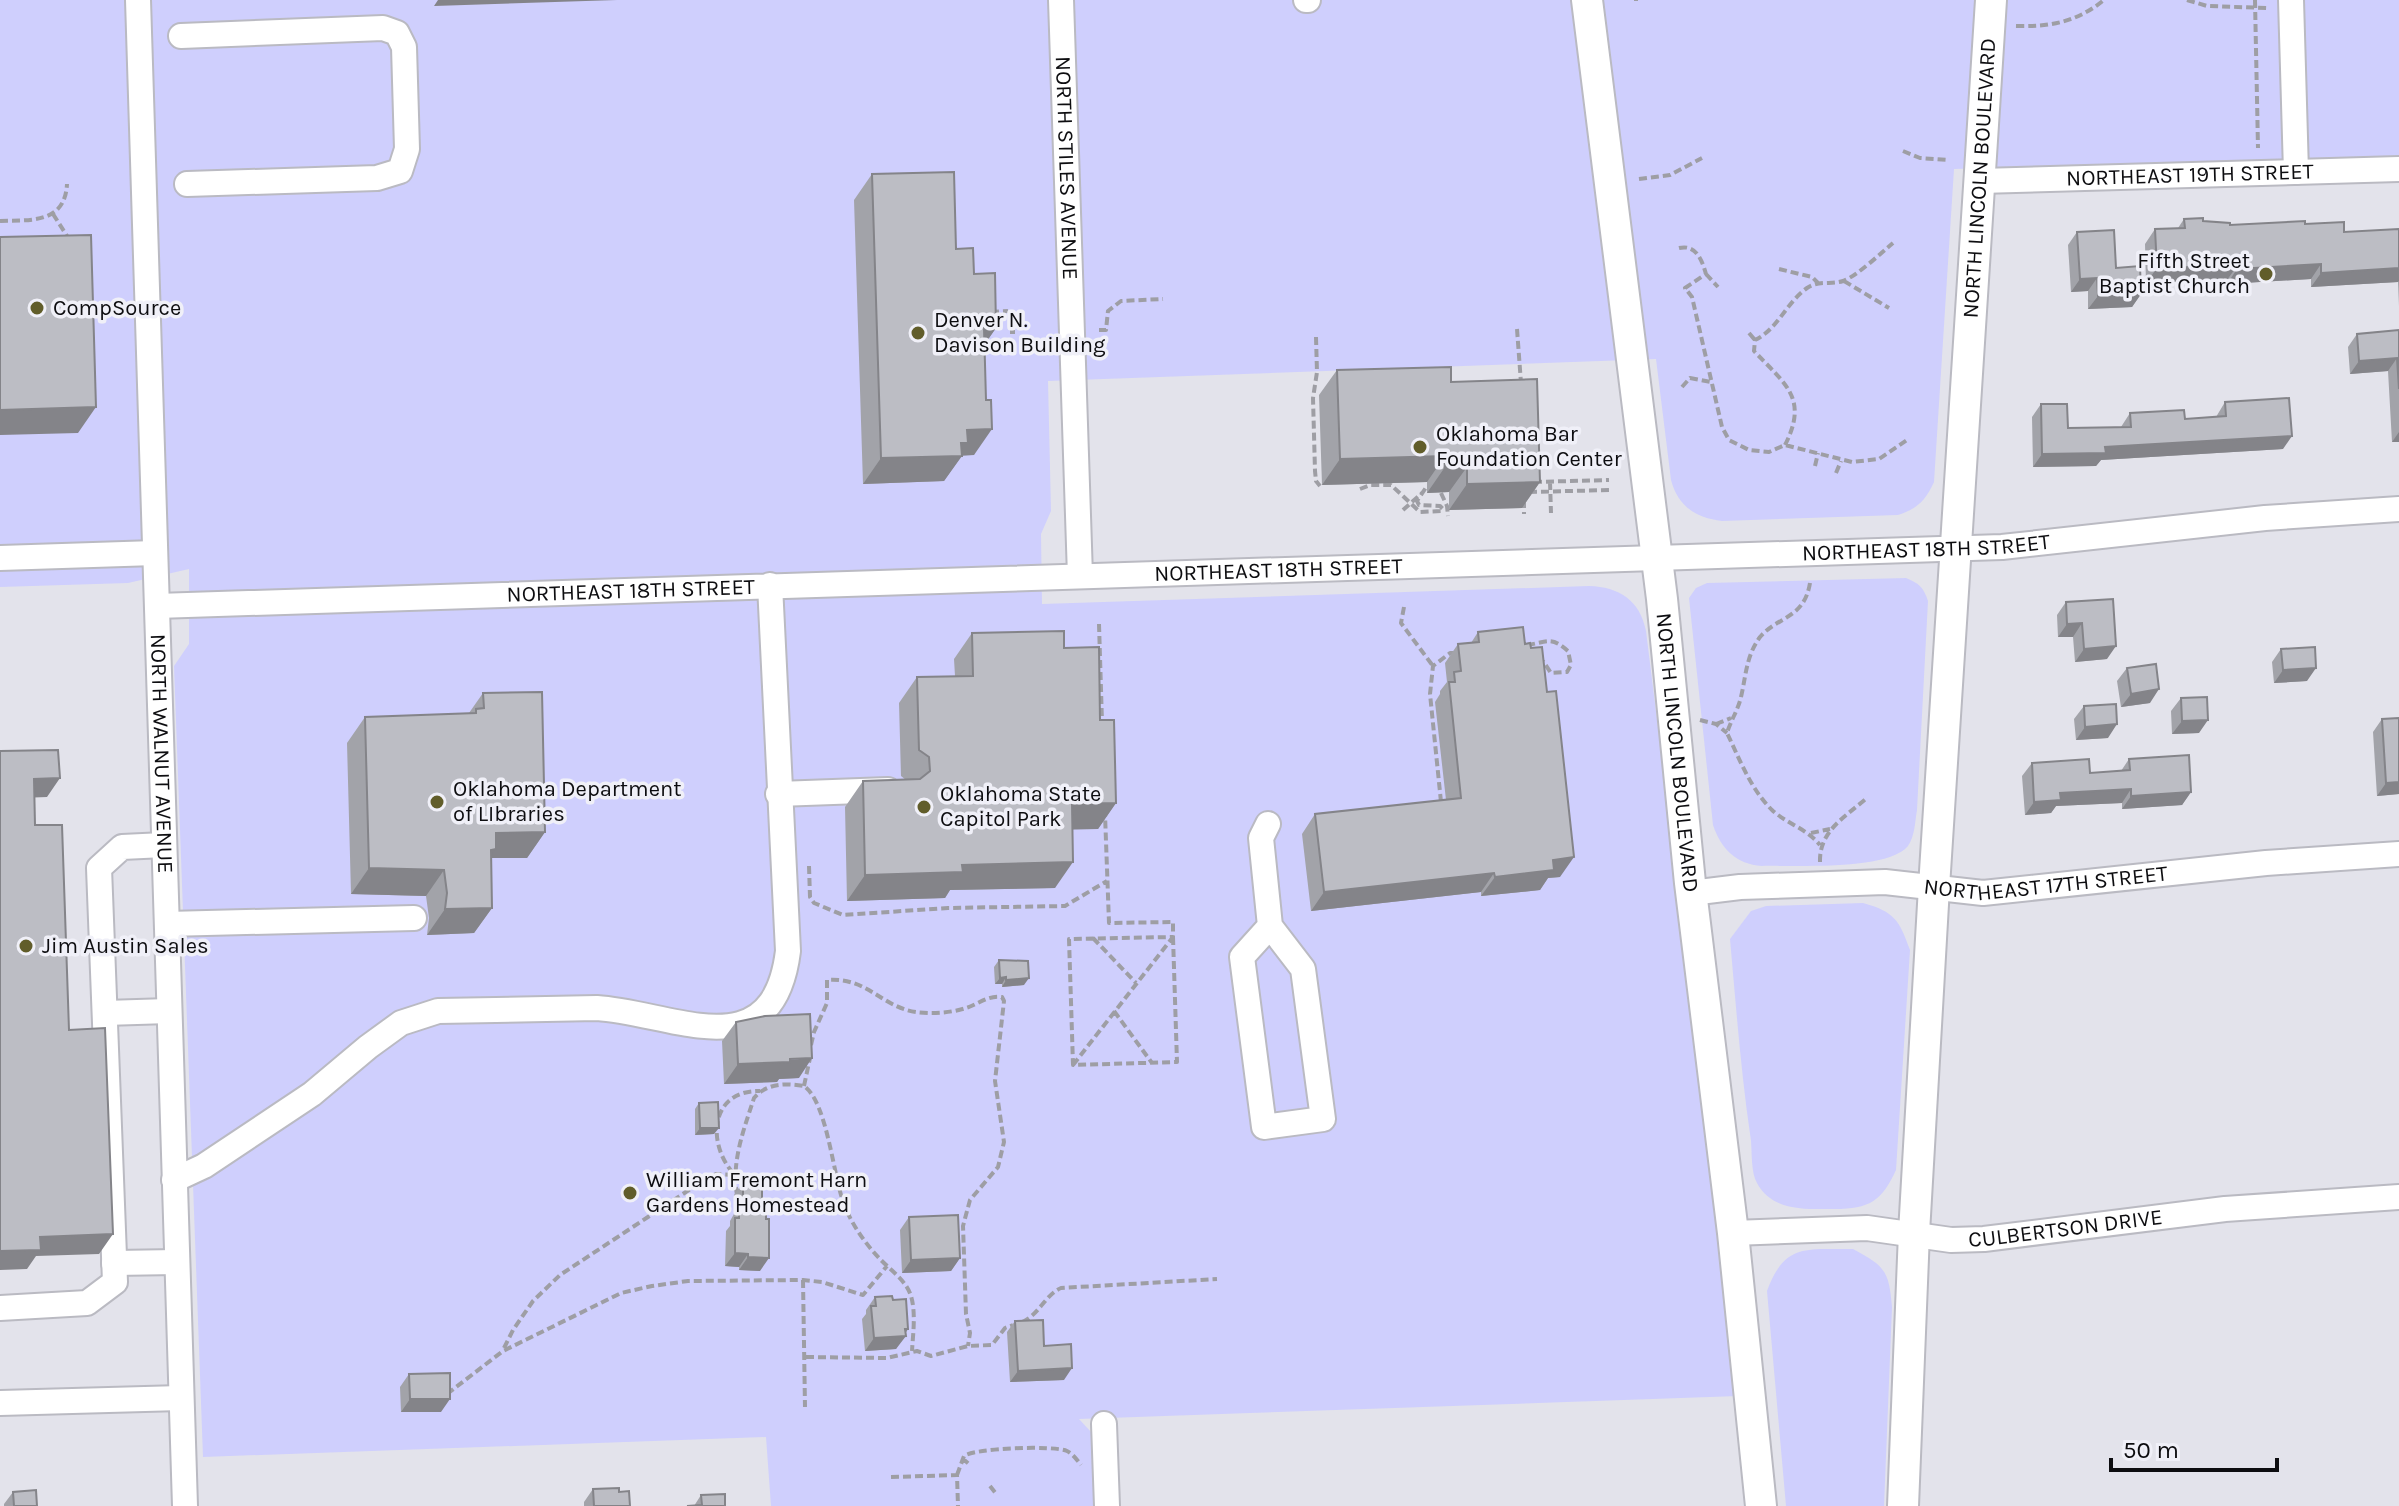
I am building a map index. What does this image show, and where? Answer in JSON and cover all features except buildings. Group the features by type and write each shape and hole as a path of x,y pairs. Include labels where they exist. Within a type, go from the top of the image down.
{"main road":[{"name":"NORTH LINCOLN BOULEVARD","path":"1587,0 1656,558 1761,1506"},
{"name":"NORTH LINCOLN BOULEVARD","path":"1903,1506 1914,1233 1934,887 1990,13"}],"street":[{"name":"NORTH WALNUT AVENUE","path":"138,0 185,1506"},
{"name":"NORTH STILES AVENUE","path":"1061,0 1080,576"},
{"path":"2291,4 2296,172"},
{"path":"181,36 392,29 402,39 405,81 407,149 400,171 377,178 187,184"},
{"name":"NORTHEAST 19TH STREET","path":"1980,181 2399,169"},
{"name":"NORTHEAST 18TH STREET","path":"157,606 1956,548 2073,541 2265,518 2399,509"},
{"path":"0,558 155,553"},
{"path":"174,1180 204,1166 312,1094 386,1033 418,1016 456,1010 574,1007 613,1009 665,1022 721,1026 750,1022 764,1013 773,1000 786,965 787,938 770,585"},
{"path":"778,794 898,790"},
{"path":"1268,824 1261,838 1270,926 1303,969 1323,1119 1264,1127 1242,957 1270,926"},
{"path":"0,1308 87,1303 115,1282 99,868 122,847 164,845"},
{"name":"NORTHEAST 17TH STREET","path":"1691,893 1740,887 1885,882 1983,893 2266,863 2399,854"},
{"path":"167,924 414,918"},
{"path":"105,1013 169,1011"},
{"name":"CULBERTSON DRIVE","path":"1733,1233 1867,1228 1951,1240 1984,1239 2225,1209 2399,1197"},
{"path":"114,1263 177,1262"},
{"path":"0,1403 181,1398"},
{"path":"1104,1424 1107,1506"}],"path":[{"path":"1990,13 2052,25 2079,17 2104,0"},
{"path":"2187,0 2207,6 2256,8 2291,4"},
{"path":"2255,0 2258,148"},
{"path":"1903,151 1920,158 1949,160"},
{"path":"1639,179 1670,175 1702,158"},
{"path":"0,221 31,220 53,214 66,197 67,184"},
{"path":"53,214 76,251"},
{"path":"1755,340 1770,333 1795,298 1818,283 1844,281 1893,243"},
{"path":"1679,248 1686,246 1694,250 1706,274 1718,287"},
{"path":"1779,269 1812,277 1818,283"},
{"path":"1706,274 1685,288 1692,297 1722,427 1729,440 1737,446 1760,452 1780,449 1785,445 1796,416 1794,397 1754,351 1755,340 1749,333"},
{"path":"1844,281 1889,308"},
{"path":"1099,330 1106,330 1108,311 1114,304 1163,299"},
{"path":"977,312 1008,311"},
{"path":"1517,329 1521,395"},
{"path":"1316,337 1314,442 1316,481 1320,486"},
{"path":"1682,387 1690,378 1712,382"},
{"path":"1785,445 1852,462 1879,459 1907,440"},
{"path":"1815,466 1818,453"},
{"path":"1836,473 1841,461"},
{"path":"1524,488 1550,482 1609,480"},
{"path":"1550,482 1551,513"},
{"path":"1360,489 1370,485 1391,485 1409,504 1420,512 1443,510 1440,506 1419,505 1417,501 1426,488 1409,504 1403,510"},
{"path":"1524,488 1550,492 1611,490"},
{"path":"1524,488 1524,514"},
{"path":"1441,493 1448,516"},
{"path":"1810,583 1802,604 1789,618 1759,638 1748,658 1742,697 1727,733 1759,795 1783,818 1810,833 1820,845"},
{"path":"1404,607 1401,623 1433,666 1430,694 1443,817"},
{"path":"1099,624 1102,730"},
{"path":"1519,646 1546,640 1557,641 1568,651 1571,665 1567,672 1551,673 1543,663 1540,650 1533,644"},
{"path":"1433,666 1450,653 1464,652"},
{"path":"1716,724 1731,718"},
{"path":"1821,885 1820,845 1832,829 1867,798"},
{"path":"1073,1065 1177,1062 1173,922 1109,923 1105,806"},
{"path":"1810,833 1832,829"},
{"path":"781,843 794,846 805,858 809,866 810,897 814,903 843,915 948,908 1065,906 1107,881"},
{"path":"1073,1065 1069,939 1173,937"},
{"path":"1073,1065 1173,937"},
{"path":"1093,938 1136,984"},
{"path":"804,1086 814,1032 827,1003 827,980 859,983 912,1012 958,1011 992,997 1002,997 1003,1016 995,1081 1004,1142 998,1167 970,1200 963,1226 966,1314 970,1333 968,1346"},
{"path":"1114,1011 1152,1063"},
{"path":"735,1175 720,1151 718,1120 730,1099 747,1091 760,1091 776,1085 804,1086 816,1099 838,1184 852,1221 910,1293 912,1351"},
{"path":"737,1195 735,1158 754,1098 760,1091"},
{"path":"503,1351 533,1301 560,1275 716,1174 735,1175"},
{"path":"445,1395 503,1351 621,1293 652,1286 703,1281 803,1280 822,1282 863,1295 887,1266"},
{"path":"806,1357 887,1358 912,1351 939,1355 968,1346 992,1345 1005,1328 1028,1319 1052,1292 1061,1288 1217,1279"},
{"path":"803,1280 805,1407"},
{"path":"958,1506 957,1475 962,1458 969,1452 1055,1449 1073,1455 1085,1475"},
{"path":"962,1458 969,1464"},
{"path":"891,1477 957,1475"},
{"path":"990,1486 997,1495"}],"shaded area":[{"name":"Oklahoma State Capitol Park","path":"0,0 2399,0 2399,156 1954,169 1934,482 1920,503 1898,515 1722,521 1690,510 1678,497 1671,480 1656,359 1048,381 1051,511 1041,534 1042,604 1589,586 1619,593 1639,611 1646,631 1738,1396 1079,1419 1092,1433 1095,1506 771,1506 766,1437 203,1457 174,666 189,644 189,569 128,583 0,587"},
{"path":"1906,578 1920,586 1928,601 1917,810 1908,846 1881,860 1840,865 1762,866 1737,858 1725,848 1713,825 1689,598 1696,588 1707,583"},
{"path":"1863,903 1882,910 1894,919 1903,931 1910,950 1896,1170 1880,1196 1866,1205 1835,1209 1792,1207 1772,1199 1757,1183 1754,1174 1730,939 1751,911 1766,906"},
{"path":"1853,1249 1879,1265 1887,1277 1891,1295 1884,1506 1786,1506 1767,1291 1774,1275 1790,1256 1810,1250"}],"place":[{"name":"Fifth Street Baptist Church","path":"2266,274"},
{"name":"CompSource","path":"37,308"},
{"name":"Denver N. Davison Building","path":"918,333"},
{"name":"Oklahoma Bar Foundation Center","path":"1420,447"},
{"name":"Oklahoma Department of LIbraries","path":"437,802"},
{"name":"Oklahoma State Capitol Park","path":"924,807"},
{"name":"Jim Austin Sales","path":"26,946"},
{"name":"William Fremont Harn Gardens Homestead","path":"630,1193"}]}
